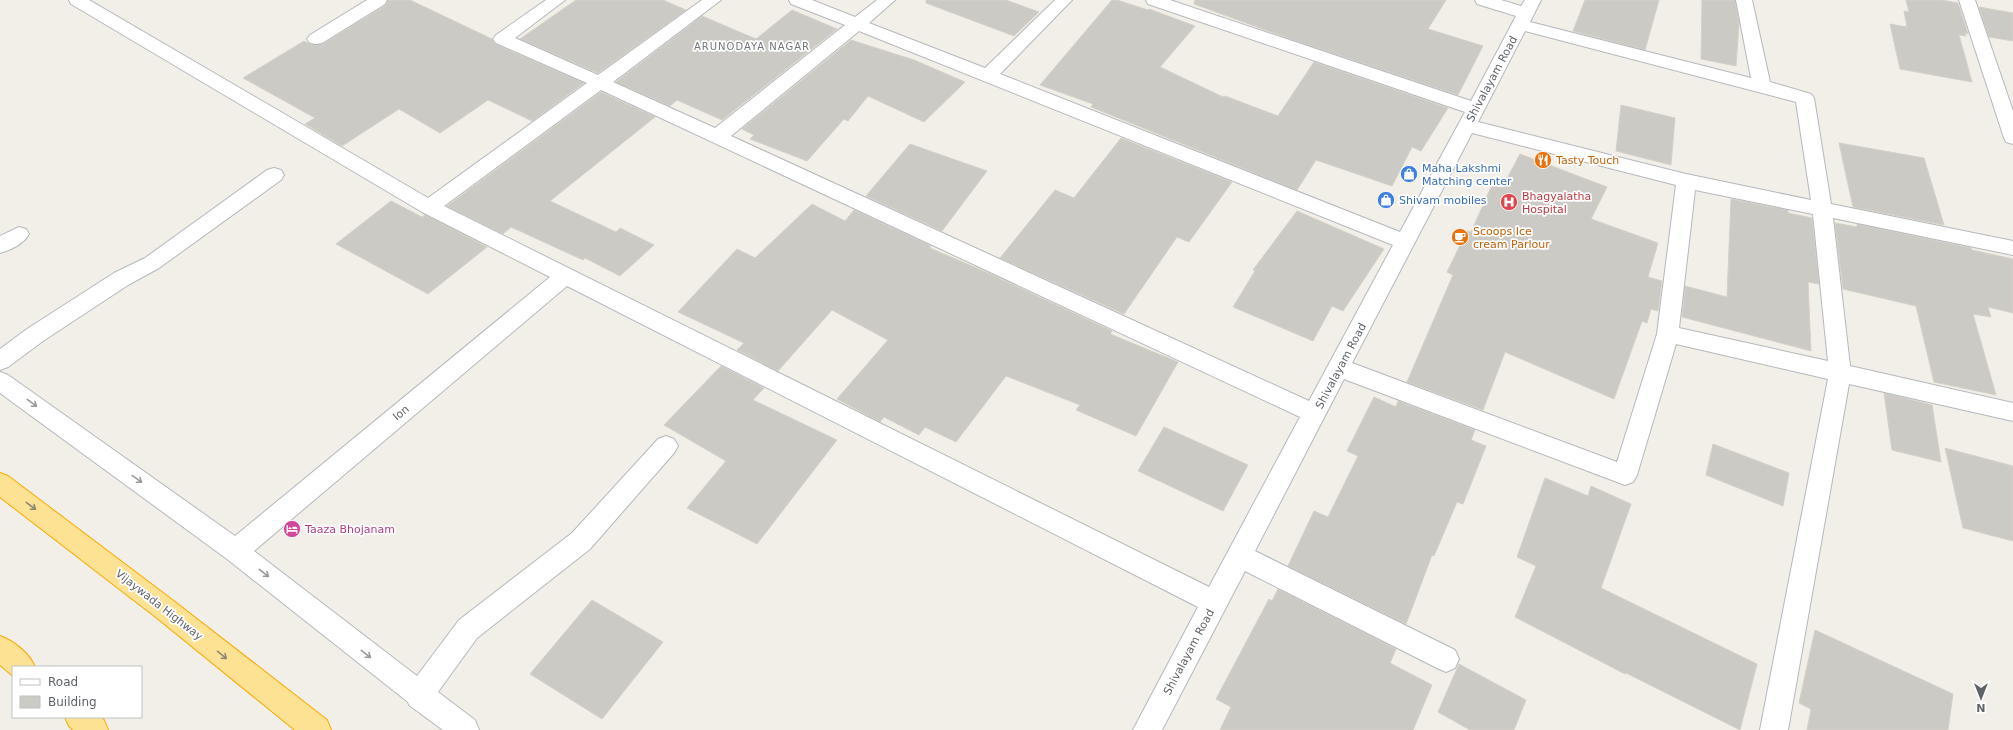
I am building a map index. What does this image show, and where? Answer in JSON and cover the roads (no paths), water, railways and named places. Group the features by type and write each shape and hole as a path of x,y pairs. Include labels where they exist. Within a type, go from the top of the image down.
{"highway":[{"name":"Vijaywada Highway","path":"0,483 166,610 317,730"},
{"path":"0,648 21,666"},
{"path":"80,718 94,730"}],"street":[{"path":"77,0 429,207 1215,603"},
{"path":"316,39 379,0"},
{"path":"557,0 502,39 601,83 1316,414"},
{"path":"429,207 713,0"},
{"path":"797,0 1406,242"},
{"path":"717,137 887,0"},
{"path":"988,76 1064,0"},
{"path":"1154,0 1472,117 1686,181 2013,248"},
{"path":"1483,0 1805,98 1822,209 1840,373 1774,730"},
{"path":"1744,0 1762,86"},
{"path":"1967,0 2013,138"},
{"name":"Shivalayam Road","path":"1147,730 1316,414 1526,13"},
{"path":"0,361 34,334 121,279 152,263 274,175"},
{"path":"1340,368 1625,475 1668,334 1686,181"},
{"path":"0,246 19,234"},
{"name":"Ion","path":"236,551 565,276"},
{"path":"1668,334 2013,412"},
{"path":"0,380 236,551 419,696 465,730"},
{"path":"419,696 468,629 552,562 581,541 666,446"},
{"path":"1240,556 1446,658"}],"place":[{"name":"Tasty Touch","path":"1543,160"},
{"name":"Maha Lakshmi Matching center","path":"1409,174"},
{"name":"Shivam mobiles","path":"1386,200"},
{"name":"Bhagyalatha Hospital","path":"1509,202"},
{"name":"Scoops Ice cream Parlour","path":"1460,237"},
{"name":"Taaza Bhojanam","path":"292,529"}],"district":[{"name":"ARUNODAYA NAGAR","path":"752,46"}]}
